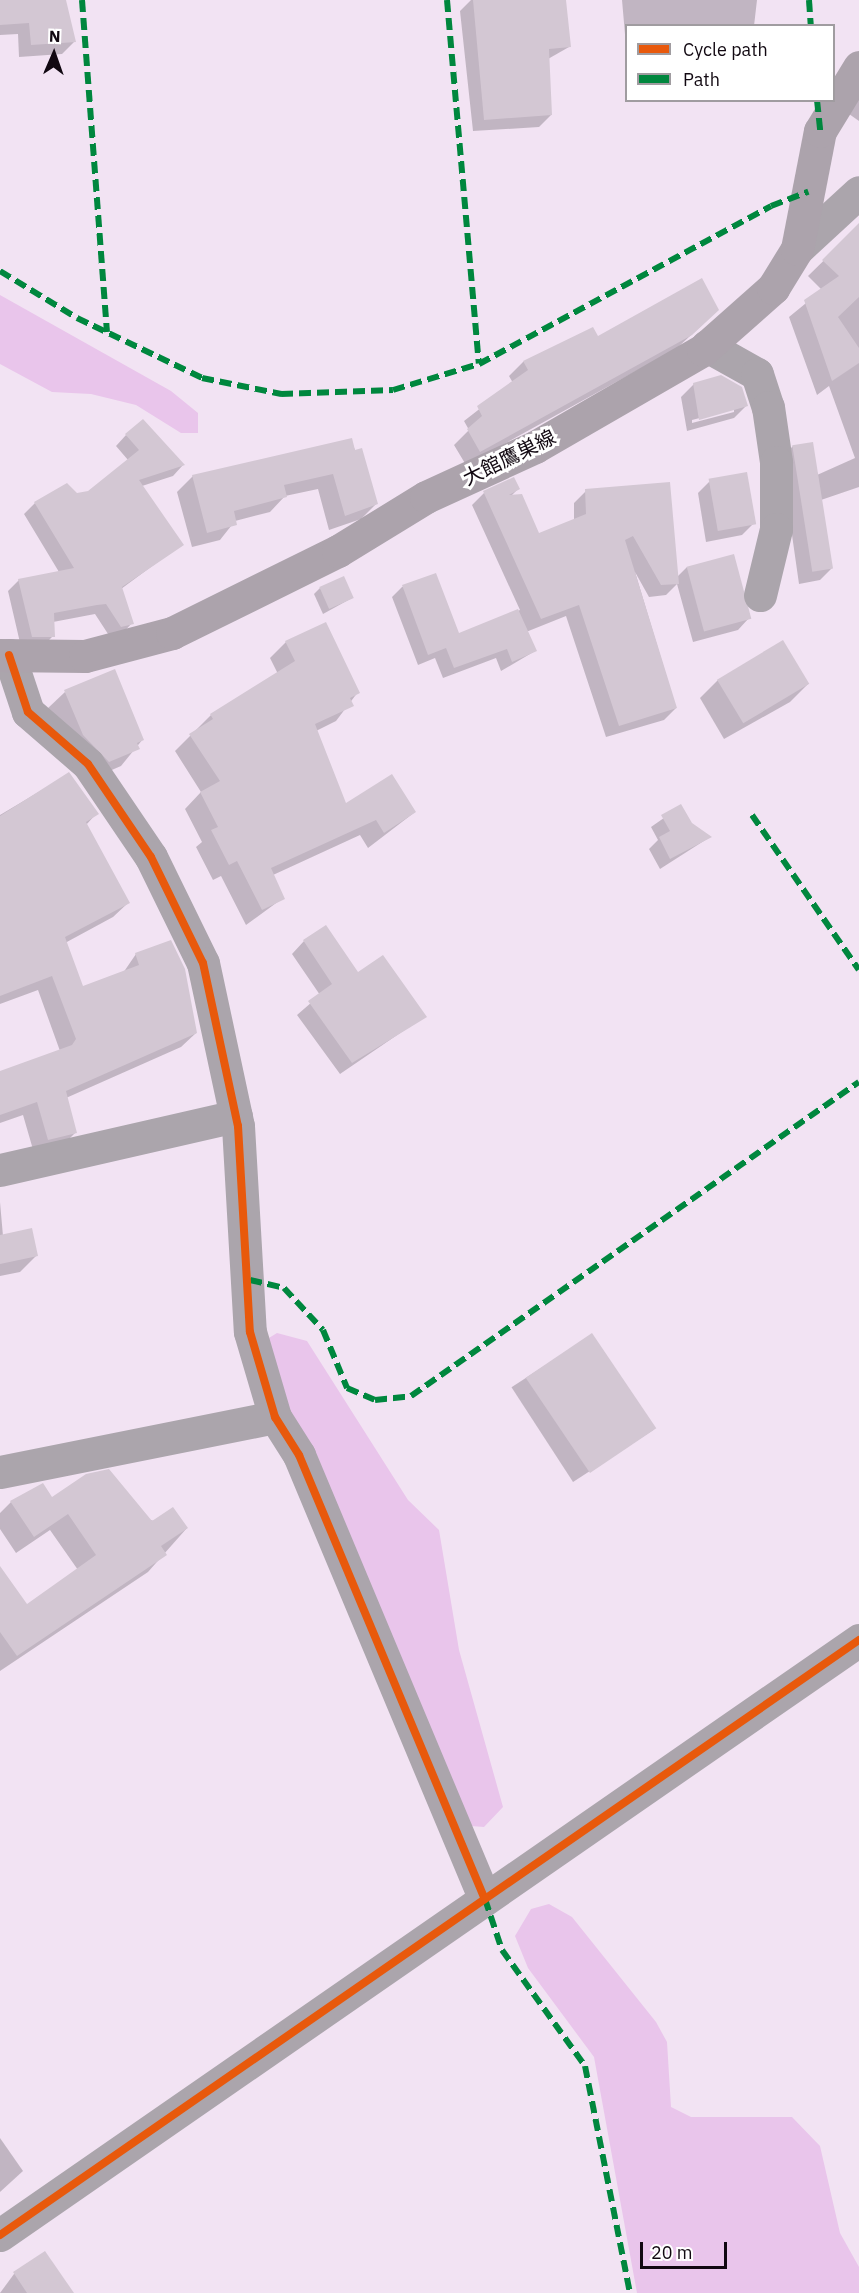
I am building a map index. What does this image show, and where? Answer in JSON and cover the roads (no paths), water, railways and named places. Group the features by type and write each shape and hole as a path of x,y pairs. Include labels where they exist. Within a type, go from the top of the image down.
{"main road":[{"name":"大館鷹巣線","path":"4,655 85,656 172,633 338,551 426,497 535,447 707,346 772,288 797,249 820,131 859,67"}],"street":[{"path":"797,249 859,192"},
{"path":"707,346 742,361 757,374 768,407 776,529 760,595"},
{"path":"4,655 28,712 88,764 156,867 203,963 236,1116 250,1259 250,1332 275,1417 304,1466 485,1899"},
{"path":"0,1170 236,1116"},
{"path":"0,1472 275,1417"},
{"path":"0,2235 859,1640"}]}
